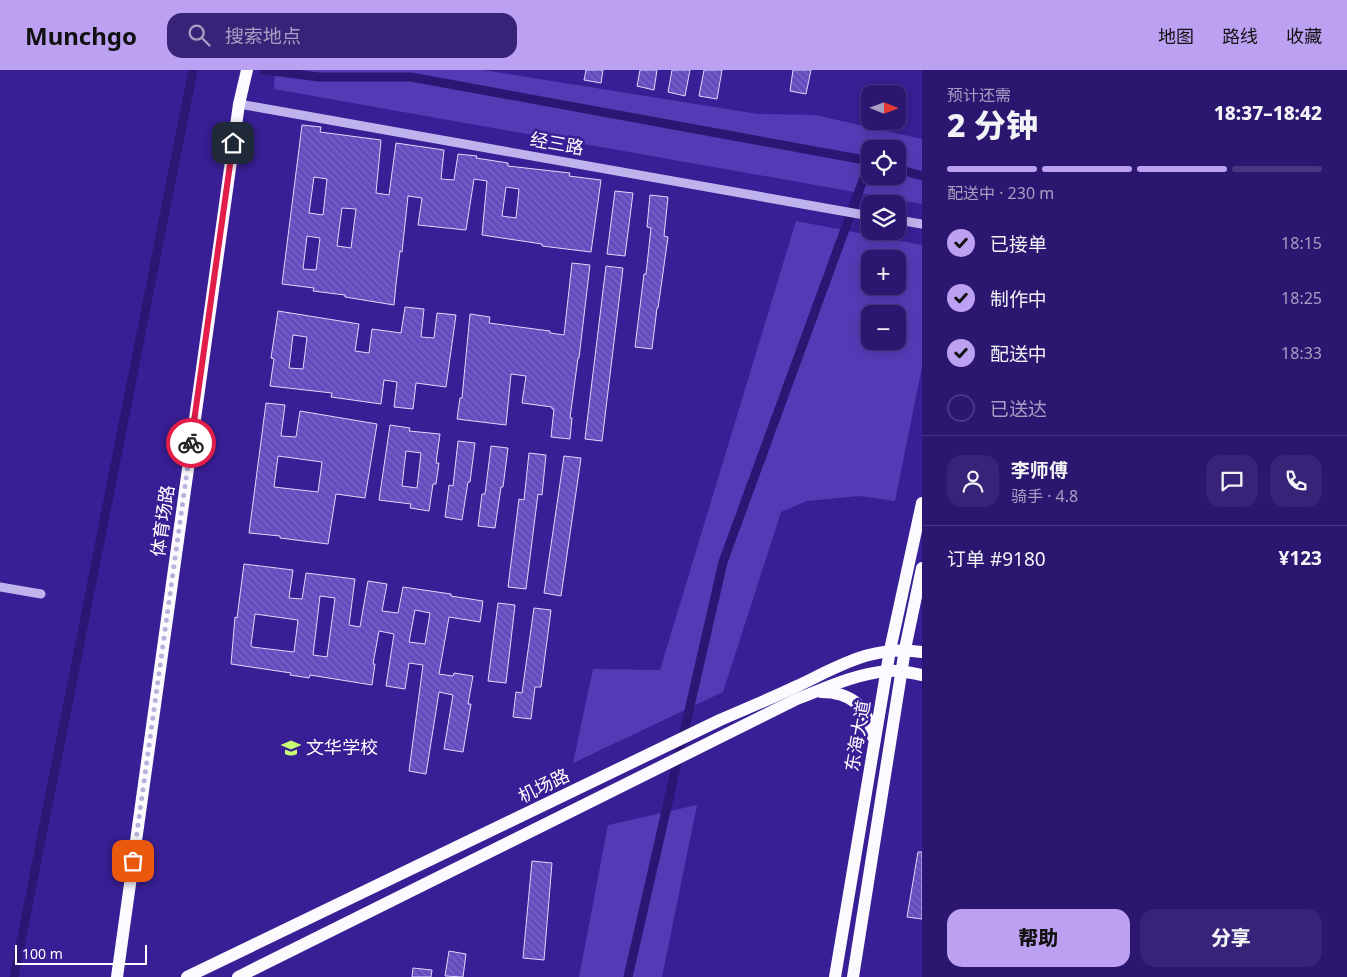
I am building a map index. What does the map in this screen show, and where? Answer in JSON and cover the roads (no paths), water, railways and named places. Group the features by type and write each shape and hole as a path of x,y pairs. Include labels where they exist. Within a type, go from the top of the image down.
{"main road":[{"name":"体育场路","path":"117,977 239,104 247,70"},
{"name":"东海大道","path":"835,977 890,650 922,503"},
{"name":"东海大道","path":"853,977 905,649 922,568"},
{"name":"机场路","path":"187,977 720,720 856,658 890,650 905,649 922,652"},
{"name":"机场路","path":"238,977 798,699 852,678 887,671 902,671 922,675"},
{"path":"816,692 843,694 856,701 867,714 875,745"}],"street":[{"name":"经三路","path":"239,104 861,214"},
{"path":"906,221 922,224"},
{"path":"0,587 40,594"}],"waterway":[{"path":"14,977 193,70"},
{"path":"264,70 319,77 411,77 861,159"},
{"path":"906,171 922,176"},
{"path":"628,977 723,562 861,185"}],"place":[{"name":"文华学校","path":"291,748"}]}
